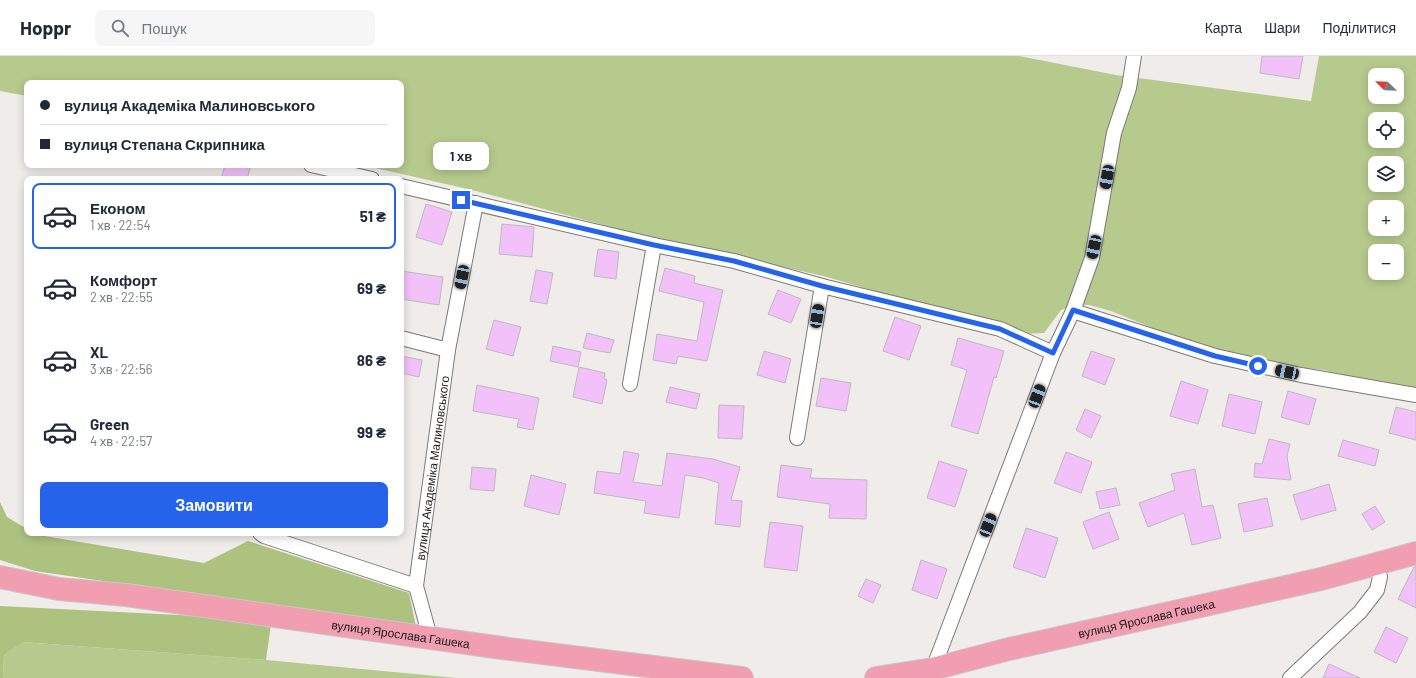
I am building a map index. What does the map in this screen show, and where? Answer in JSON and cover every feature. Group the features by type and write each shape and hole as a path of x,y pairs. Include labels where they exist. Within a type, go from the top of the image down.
{"main road":[{"name":"вулиця Ярослава Гашека","path":"876,678 933,669 1009,649 1321,579 1416,553"},
{"name":"вулиця Ярослава Гашека","path":"0,577 59,589 134,596 742,678"},
{"name":"вулиця Ярослава Гашека","path":"0,591 59,589"}],"street":[{"path":"933,669 1053,353 1073,310 1092,258 1114,133 1129,88 1134,56"},
{"path":"324,168 359,176"},
{"path":"404,187 654,245 734,261 822,286 1000,329 1053,353"},
{"name":"вулиця Академіка Малиновського","path":"430,637 416,586 448,350 476,203"},
{"path":"630,384 654,245"},
{"path":"797,438 822,286"},
{"path":"1073,310 1215,356 1301,375 1416,395"},
{"path":"404,339 448,350"},
{"path":"264,536 345,564 416,586"},
{"path":"1290,678 1360,612 1377,590 1380,577 1376,564"}],"green space":[{"path":"0,56 1019,56 1116,75 1311,101 1319,56 1416,56 1416,391 1323,370 1258,362 1177,338 1111,311 1089,305 1074,305 1061,310 1044,333 1022,334 827,277 626,231 472,190 375,168 404,168 404,80 24,80 24,95 0,91"},
{"path":"0,502 7,517 24,527 24,536 45,536 204,563 248,541 409,593 416,627 35,571 0,560"},
{"path":"0,606 198,616 271,624 266,660 22,642 4,655 3,678 0,678"},
{"path":"21,642 266,660 457,678 3,678 4,655"}],"building":[{"path":"1262,56 1303,56 1299,79 1260,73"},
{"path":"224,168 250,168 248,176 222,176"},
{"path":"426,204 452,212 442,245 416,237"},
{"path":"502,224 534,227 532,257 499,254"},
{"path":"598,249 619,252 616,279 594,276"},
{"path":"665,268 695,276 694,283 723,290 707,361 678,356 676,364 653,360 657,334 697,341 704,302 659,291"},
{"path":"536,270 553,273 547,304 530,301"},
{"path":"404,271 443,277 439,305 404,299"},
{"path":"778,290 801,299 791,323 768,314"},
{"path":"895,317 921,326 909,360 883,351"},
{"path":"494,320 521,327 513,356 486,349"},
{"path":"587,333 614,340 610,353 583,348"},
{"path":"958,338 1004,351 996,378 994,377 978,434 951,426 967,370 951,365"},
{"path":"553,346 581,352 578,367 550,361"},
{"path":"764,351 791,359 785,383 757,375"},
{"path":"1091,351 1115,359 1105,385 1082,376"},
{"path":"404,357 422,360 419,377 404,374"},
{"path":"579,367 605,373 604,379 607,380 602,404 573,397"},
{"path":"821,378 851,383 846,411 816,406"},
{"path":"1181,381 1208,390 1198,424 1170,416"},
{"path":"477,385 539,398 533,430 517,427 519,419 473,411"},
{"path":"670,387 700,394 696,409 666,402"},
{"path":"1288,391 1316,399 1309,425 1281,417"},
{"path":"1229,394 1262,402 1255,434 1222,426"},
{"path":"719,405 744,406 742,439 718,438"},
{"path":"1396,407 1416,412 1416,440 1389,433"},
{"path":"1085,409 1101,416 1091,438 1076,430"},
{"path":"1269,439 1290,444 1287,456 1291,480 1254,477 1255,463 1262,464"},
{"path":"1343,440 1379,450 1375,466 1338,456"},
{"path":"624,451 639,454 633,482 662,486 667,453 713,459 740,467 731,500 742,501 740,527 715,524 719,483 703,478 685,475 679,518 644,513 646,501 594,493 597,471 620,474"},
{"path":"1066,452 1092,462 1081,493 1054,483"},
{"path":"939,461 967,470 955,507 927,498"},
{"path":"781,465 812,469 810,478 867,480 866,519 829,518 830,504 777,497"},
{"path":"472,467 496,469 494,491 470,489"},
{"path":"1195,469 1202,507 1213,505 1221,538 1192,545 1184,513 1148,527 1139,503 1175,490 1171,474"},
{"path":"531,475 566,484 559,515 524,506"},
{"path":"1329,484 1336,510 1301,520 1293,495"},
{"path":"1116,488 1120,505 1100,509 1096,492"},
{"path":"1267,498 1273,526 1244,532 1238,504"},
{"path":"1375,506 1385,522 1372,530 1362,514"},
{"path":"1109,512 1119,539 1093,549 1083,522"},
{"path":"770,522 803,526 797,571 764,567"},
{"path":"1026,528 1058,538 1045,578 1013,567"},
{"path":"921,560 947,569 937,599 912,590"},
{"path":"1416,566 1416,608 1398,599 1414,567"},
{"path":"866,579 881,585 873,603 858,596"},
{"path":"1386,627 1408,638 1396,663 1374,652"},
{"path":"1329,664 1360,678 1323,678"}],"route":[{"path":"461,200 654,245 734,261 822,286 916,310 1000,329 1053,353 1073,310 1185,347 1258,366"}]}
